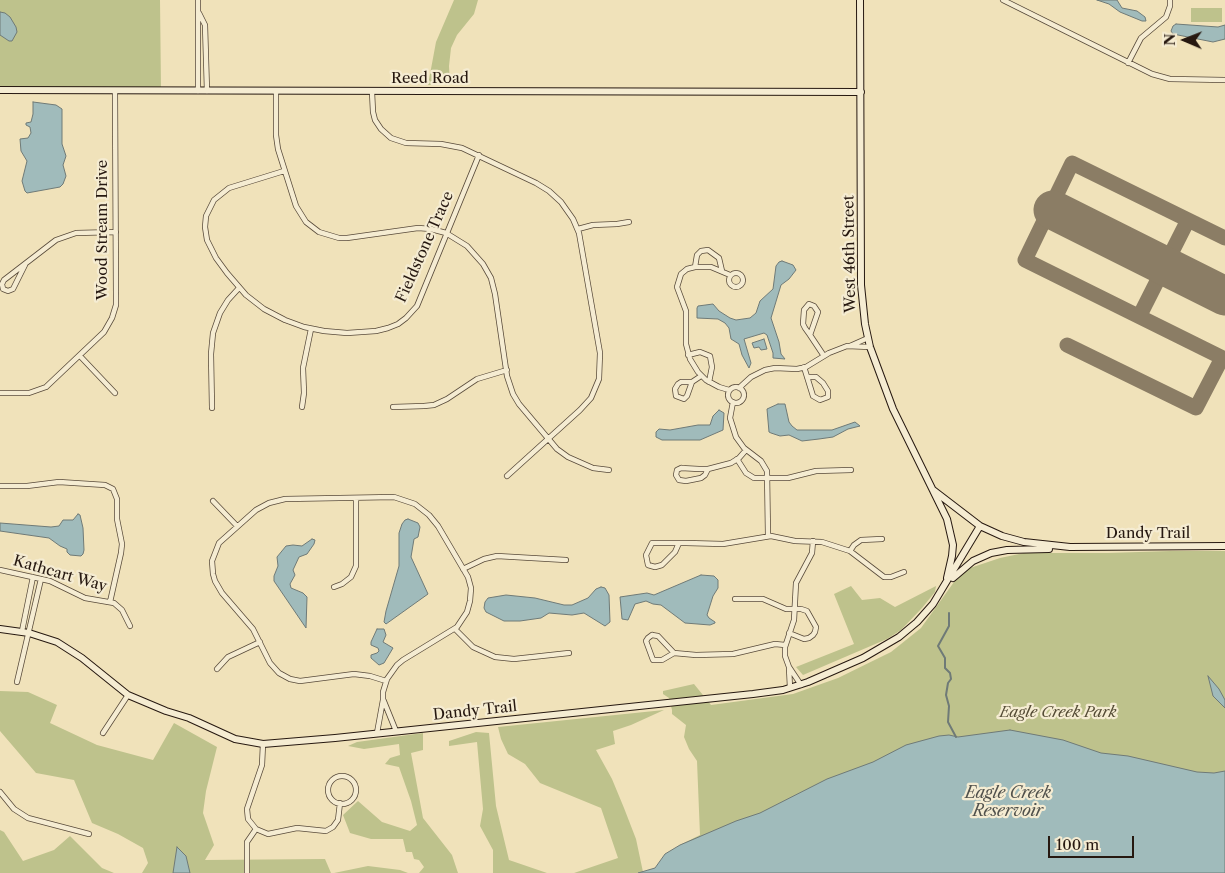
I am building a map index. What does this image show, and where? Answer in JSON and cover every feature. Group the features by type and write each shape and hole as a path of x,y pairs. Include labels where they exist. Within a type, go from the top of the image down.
{"street":[{"path":"198,0 198,91"},
{"name":"West 46th Street","path":"860,0 862,308 870,347 893,409 932,490 980,526 996,534 1040,545 1070,547"},
{"path":"1004,0 1150,73 1170,79 1225,80"},
{"path":"1128,63 1143,36 1166,17 1170,0"},
{"path":"198,12 205,25 206,91"},
{"name":"Reed Road","path":"0,90 861,92"},
{"name":"Wood Stream Drive","path":"0,393 24,394 39,390 53,382 104,332 115,310 115,91"},
{"path":"276,92 276,135 278,149 299,213 314,229 328,236 347,238 418,228 431,229 458,239 475,253 491,278 511,389 519,404 557,449 572,460 593,468 608,470"},
{"path":"372,92 375,120 391,138 406,143 451,146 479,155 536,183 549,192 567,210 578,229 583,248 600,353 600,374 596,387 587,403 507,476"},
{"name":"Fieldstone Trace","path":"284,171 229,188 216,198 209,209 205,224 207,240 223,269 239,288 255,302 275,315 310,329 340,333 376,331 388,328 402,321 417,306 479,155"},
{"path":"578,229 593,225 629,222"},
{"path":"25,264 12,289 8,291 3,288 4,280 46,245 63,236 82,232 116,232"},
{"path":"695,267 698,254 702,250 708,250 719,256 722,271"},
{"path":"729,390 709,382 701,376 688,354 686,344 686,311 678,292 677,284 681,274 687,269 695,267 708,267 730,275"},
{"path":"212,408 211,354 213,333 220,313 239,288"},
{"path":"810,335 818,312 814,306 809,304 804,310 802,320 810,335 824,356"},
{"path":"302,407 304,393 303,362 310,329"},
{"path":"739,388 749,379 765,370 804,367 824,356 868,338"},
{"path":"850,346 870,347"},
{"path":"688,354 702,352 710,356 712,368 709,382"},
{"path":"80,356 115,393"},
{"path":"804,367 807,377 813,396 820,400 825,399 829,393 823,383 814,377 807,377"},
{"path":"392,407 434,405 447,399 477,378 507,370"},
{"path":"692,382 684,399 676,396 675,389 678,384 681,382 692,382 701,376"},
{"path":"734,387 739,388 743,392 743,398 739,402 733,402 728,397 729,390 734,387"},
{"path":"733,402 731,423 736,436 746,450 763,464 767,471 768,536"},
{"path":"708,469 702,477 690,481 680,480 676,475 681,468 708,469 729,464 746,450"},
{"path":"737,459 750,477 788,478 821,470 851,470"},
{"path":"0,486 27,486 59,482 105,485 113,490 118,499 117,519 121,540 121,554 110,602"},
{"path":"932,490 947,519 952,540 952,556 945,587"},
{"path":"334,587 351,577 356,566 356,498"},
{"path":"377,733 386,681 399,663 454,629 465,616 470,601 470,583 438,526 421,508 407,501 394,498 280,500 256,510 225,537 217,548 212,560 213,574 219,589 253,629 274,669 292,680 308,681 354,674 386,681"},
{"path":"213,501 237,526"},
{"path":"945,587 980,526"},
{"path":"679,543 675,552 662,566 648,565 646,556 652,543 679,543 731,543 768,536 793,541 825,542 850,551 883,577 890,577 904,572"},
{"path":"850,551 861,540 882,538"},
{"path":"801,685 789,667 785,656 785,645 796,609 794,597 796,583 812,553 813,541"},
{"name":"Dandy Trail","path":"1070,547 1225,546"},
{"path":"945,587 967,565 991,553 1007,550 1070,547"},
{"path":"463,569 484,559 497,556 566,560"},
{"name":"Kathcart Way","path":"0,570 58,583 81,596 110,602 122,610 130,626"},
{"path":"17,682 34,577"},
{"path":"25,632 41,579"},
{"name":"Dandy Trail","path":"0,629 25,632 56,642 73,651 128,695 236,739 263,744 753,694 790,688 863,658 900,637 925,614 945,587"},
{"path":"735,599 763,599 783,608 802,608 807,611 816,627 816,632 811,637 805,639 789,634"},
{"path":"454,629 473,648 495,658 514,659 569,653"},
{"path":"674,653 658,636 652,635 647,639 650,656 654,660 664,659 674,653 696,655 733,654 775,644 785,645"},
{"path":"218,669 228,657 260,642"},
{"path":"789,667 790,688"},
{"path":"103,733 128,695"},
{"path":"383,699 396,731"},
{"path":"263,744 262,765 247,809 248,819 256,830 268,834 297,828 328,830 338,820 340,803"},
{"path":"345,776 353,782 355,793 349,801 340,803 331,798 328,788 333,779 345,776"},
{"path":"0,792 14,809 28,818 89,834"},
{"path":"247,873 247,842 256,830"}],"green space":[{"path":"0,0 160,0 161,90 0,89"},
{"path":"454,0 478,0 474,14 457,35 451,48 449,66 450,85 428,85 436,42"},
{"path":"1191,8 1222,8 1222,22 1191,22"},
{"name":"Eagle Creek Park","path":"1225,551 1225,873 644,873 656,868 680,845 700,835 697,761 684,737 686,725 672,714 669,698 663,694 663,691 694,684 711,705 793,694 838,678 891,652 921,628 954,582 967,569 1000,558 1024,553"},
{"path":"851,586 862,600 880,598 895,607 936,586 935,592 901,630 887,639 803,675 796,667 854,644 834,594"},
{"path":"0,691 28,692 57,705 50,723 97,745 153,760 174,723 217,747 206,791 203,813 214,845 205,860 325,859 331,873 142,873 148,863 143,848 118,834 92,823 74,780 36,773 0,731"},
{"path":"664,710 613,731 615,744 596,750 612,779 636,839 643,872 574,873 618,858 601,808 540,783 525,764 508,754 498,727"},
{"path":"476,732 489,733 496,806 509,860 547,873 493,873 493,850 480,826 483,809 477,742 449,746 449,741"},
{"path":"423,733 423,750 411,753 423,818 452,855 458,873 419,873 424,867 419,860 414,859 412,852 406,852 403,839 371,839 350,833 343,815 358,801 382,822 410,831 417,825 399,767 385,764 390,758 400,755 399,744 364,749 348,746 357,742"},
{"path":"0,830 4,832 23,861 54,850 70,836 102,868 114,873 0,873"},
{"path":"368,866 400,870 408,873 334,873"}],"water":[{"path":"1097,0 1117,0 1122,8 1137,11 1145,17 1146,21 1120,12 1109,4"},
{"path":"0,12 10,17 16,27 17,32 12,41 0,35"},
{"path":"1176,24 1218,27 1225,25 1225,39 1213,42 1173,34 1171,31"},
{"path":"33,102 56,105 62,109 62,144 66,156 63,165 66,176 60,187 27,193 22,181 27,161 21,151 20,139 28,138 31,133 30,127 26,123 31,122"},
{"path":"782,261 793,265 796,270 781,285 771,318 781,354 785,359 773,358 767,335 764,333 744,339 751,363 749,368 739,344 731,339 729,328 725,323 718,319 697,318 697,308 698,306 713,304 719,311 730,318 736,320 750,318 756,313 760,301 773,289 776,266"},
{"path":"764,339 767,349 754,348 752,343"},
{"path":"778,404 785,404 789,422 797,430 832,430 855,422 860,426 848,429 833,437 819,439 802,441 789,435 780,436 769,432 767,409"},
{"path":"719,410 724,413 723,430 700,440 662,440 656,437 656,432 659,429 670,430 710,425 713,416"},
{"path":"78,514 80,515 83,528 84,550 81,556 70,555 67,549 49,538 0,531 0,523 51,527 59,526 63,520 73,520"},
{"path":"408,519 418,523 420,527 418,537 414,539 411,557 428,594 386,624 384,622 386,611 399,566 399,533 402,524"},
{"path":"312,539 315,540 314,544 307,554 299,557 293,570 295,575 290,584 291,588 303,593 307,597 306,628 274,581 274,576 278,566 277,557 286,546 302,546"},
{"path":"701,575 714,576 718,580 718,588 713,596 707,615 715,623 710,625 685,623 661,605 646,601 635,604 628,620 622,619 620,597 647,593 654,595"},
{"path":"605,588 609,595 610,622 605,626 584,613 572,615 549,613 541,618 504,621 486,612 484,608 488,598 506,595 572,605 588,598 596,589"},
{"path":"377,629 384,629 386,635 383,642 393,648 384,663 379,665 371,658 371,655 379,651 378,648 371,645"},
{"path":"1208,676 1225,700 1225,708 1213,696"},
{"name":"Eagle Creek Reservoir","path":"1010,730 1063,740 1101,753 1128,756 1197,772 1214,773 1225,771 1225,873 638,873 655,868 665,854 680,845 760,813 827,779 873,762 906,745 939,736 949,735 958,737"},
{"path":"177,847 186,856 190,873 173,873"}],"waterway":[{"path":"949,613 949,626 938,646 945,658 945,668 950,673 951,679 948,683 946,695 949,706 948,722 956,737"}],"taxiway":[{"path":"1225,238 1072,163 1025,260 1225,359"},
{"path":"1141,313 1188,220"},
{"path":"1067,345 1196,408 1222,358"}],"runway":[{"path":"1053,210 1225,296"}]}
